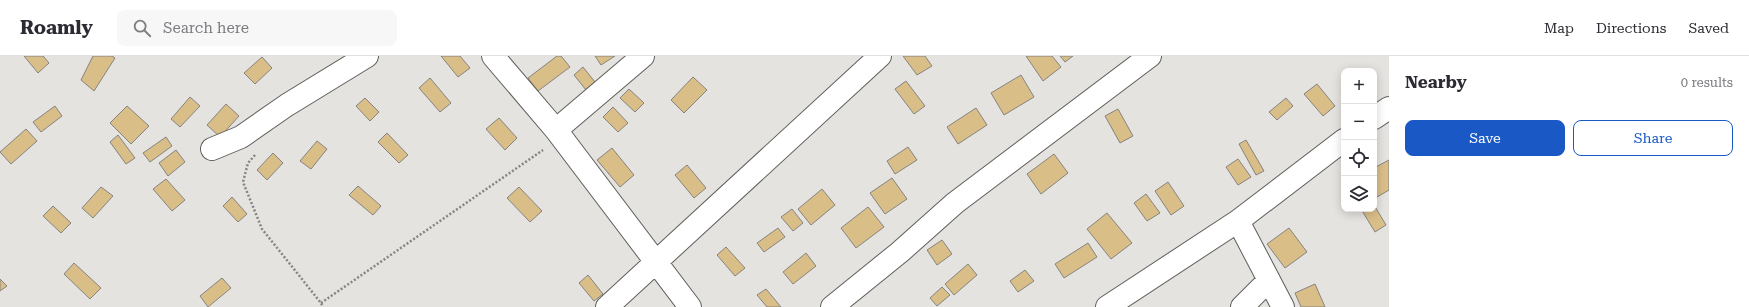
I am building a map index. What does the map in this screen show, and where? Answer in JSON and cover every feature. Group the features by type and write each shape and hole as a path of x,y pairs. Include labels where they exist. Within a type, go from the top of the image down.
{"street":[{"path":"212,149 241,137 287,105 367,56"},
{"path":"493,56 556,130 690,307"},
{"path":"556,130 643,56"},
{"path":"607,307 655,261 880,56"},
{"path":"832,307 900,252 955,203 1150,56"},
{"path":"1377,116 1389,108"},
{"path":"1107,307 1238,221 1341,142"},
{"path":"1238,221 1282,307"},
{"path":"1242,307 1269,280"}],"path":[{"path":"322,303 547,147 556,130"},
{"path":"257,152 248,163 243,182 262,229 322,303 323,307"}],"building":[{"path":"24,56 43,56 49,63 38,73"},
{"path":"93,56 112,56 115,58 94,91 81,80"},
{"path":"441,56 460,56 470,68 458,77"},
{"path":"557,56 561,56 570,67 538,91 528,78"},
{"path":"595,56 615,56 601,65"},
{"path":"903,56 925,56 932,66 917,75"},
{"path":"1026,56 1052,56 1061,67 1043,81"},
{"path":"1060,56 1073,56 1065,62"},
{"path":"262,57 272,68 255,84 244,73"},
{"path":"583,67 595,82 586,90 574,75"},
{"path":"1021,75 1034,97 1004,115 991,93"},
{"path":"693,77 707,90 684,113 671,100"},
{"path":"430,78 451,103 440,112 419,88"},
{"path":"906,81 925,106 914,114 895,89"},
{"path":"1317,84 1335,106 1323,116 1304,94"},
{"path":"629,89 644,103 635,112 620,98"},
{"path":"190,97 200,106 180,127 171,119"},
{"path":"365,98 379,112 370,121 356,106"},
{"path":"1286,98 1293,106 1277,120 1269,112"},
{"path":"226,104 239,116 220,137 207,125"},
{"path":"55,106 62,116 41,132 33,122"},
{"path":"127,106 149,126 131,144 110,123"},
{"path":"613,107 628,123 618,132 603,117"},
{"path":"976,108 987,125 958,144 947,127"},
{"path":"1118,109 1133,136 1120,143 1105,116"},
{"path":"499,118 517,138 505,150 486,129"},
{"path":"26,129 37,141 11,164 0,152"},
{"path":"387,133 408,155 399,163 378,142"},
{"path":"118,135 135,158 126,164 110,142"},
{"path":"166,137 172,146 150,162 143,153"},
{"path":"1246,140 1264,171 1256,175 1239,144"},
{"path":"317,141 327,149 311,169 300,161"},
{"path":"908,147 917,160 895,174 887,161"},
{"path":"612,148 634,175 620,187 597,160"},
{"path":"176,150 185,162 168,176 159,163"},
{"path":"273,153 283,163 267,180 257,170"},
{"path":"1054,154 1068,173 1041,194 1027,174"},
{"path":"1238,159 1251,177 1238,185 1226,167"},
{"path":"1389,160 1389,190 1377,197 1377,176 1377,166"},
{"path":"687,165 706,188 694,198 675,175"},
{"path":"892,178 907,199 885,214 870,193"},
{"path":"166,179 185,200 172,211 153,189"},
{"path":"1168,182 1184,206 1171,215 1155,191"},
{"path":"358,186 381,206 373,215 349,195"},
{"path":"101,187 113,196 93,218 82,208"},
{"path":"519,187 542,211 530,222 507,198"},
{"path":"822,189 835,205 811,225 798,209"},
{"path":"1146,194 1160,213 1147,221 1134,203"},
{"path":"232,197 247,214 238,222 223,206"},
{"path":"53,206 71,223 61,233 43,216"},
{"path":"868,207 884,227 856,248 841,228"},
{"path":"792,209 803,223 793,231 781,217"},
{"path":"1377,210 1386,225 1375,232 1363,212 1377,212"},
{"path":"1107,213 1132,243 1111,259 1087,229"},
{"path":"778,228 785,237 764,252 757,243"},
{"path":"1289,228 1307,252 1285,268 1267,244"},
{"path":"942,240 952,254 937,265 927,250"},
{"path":"1088,243 1097,257 1064,278 1055,264"},
{"path":"726,247 745,268 735,276 717,255"},
{"path":"806,253 816,266 793,284 783,272"},
{"path":"74,263 101,288 90,299 64,274"},
{"path":"968,264 977,275 954,295 945,284"},
{"path":"1025,270 1034,281 1018,292 1010,281"},
{"path":"588,275 603,294 594,301 579,283"},
{"path":"222,278 231,288 208,307 200,296"},
{"path":"0,279 7,286 0,291"},
{"path":"1315,284 1325,307 1301,307 1295,293"},
{"path":"942,287 950,295 937,306 930,298"},
{"path":"766,289 781,307 767,307 757,295"}]}
